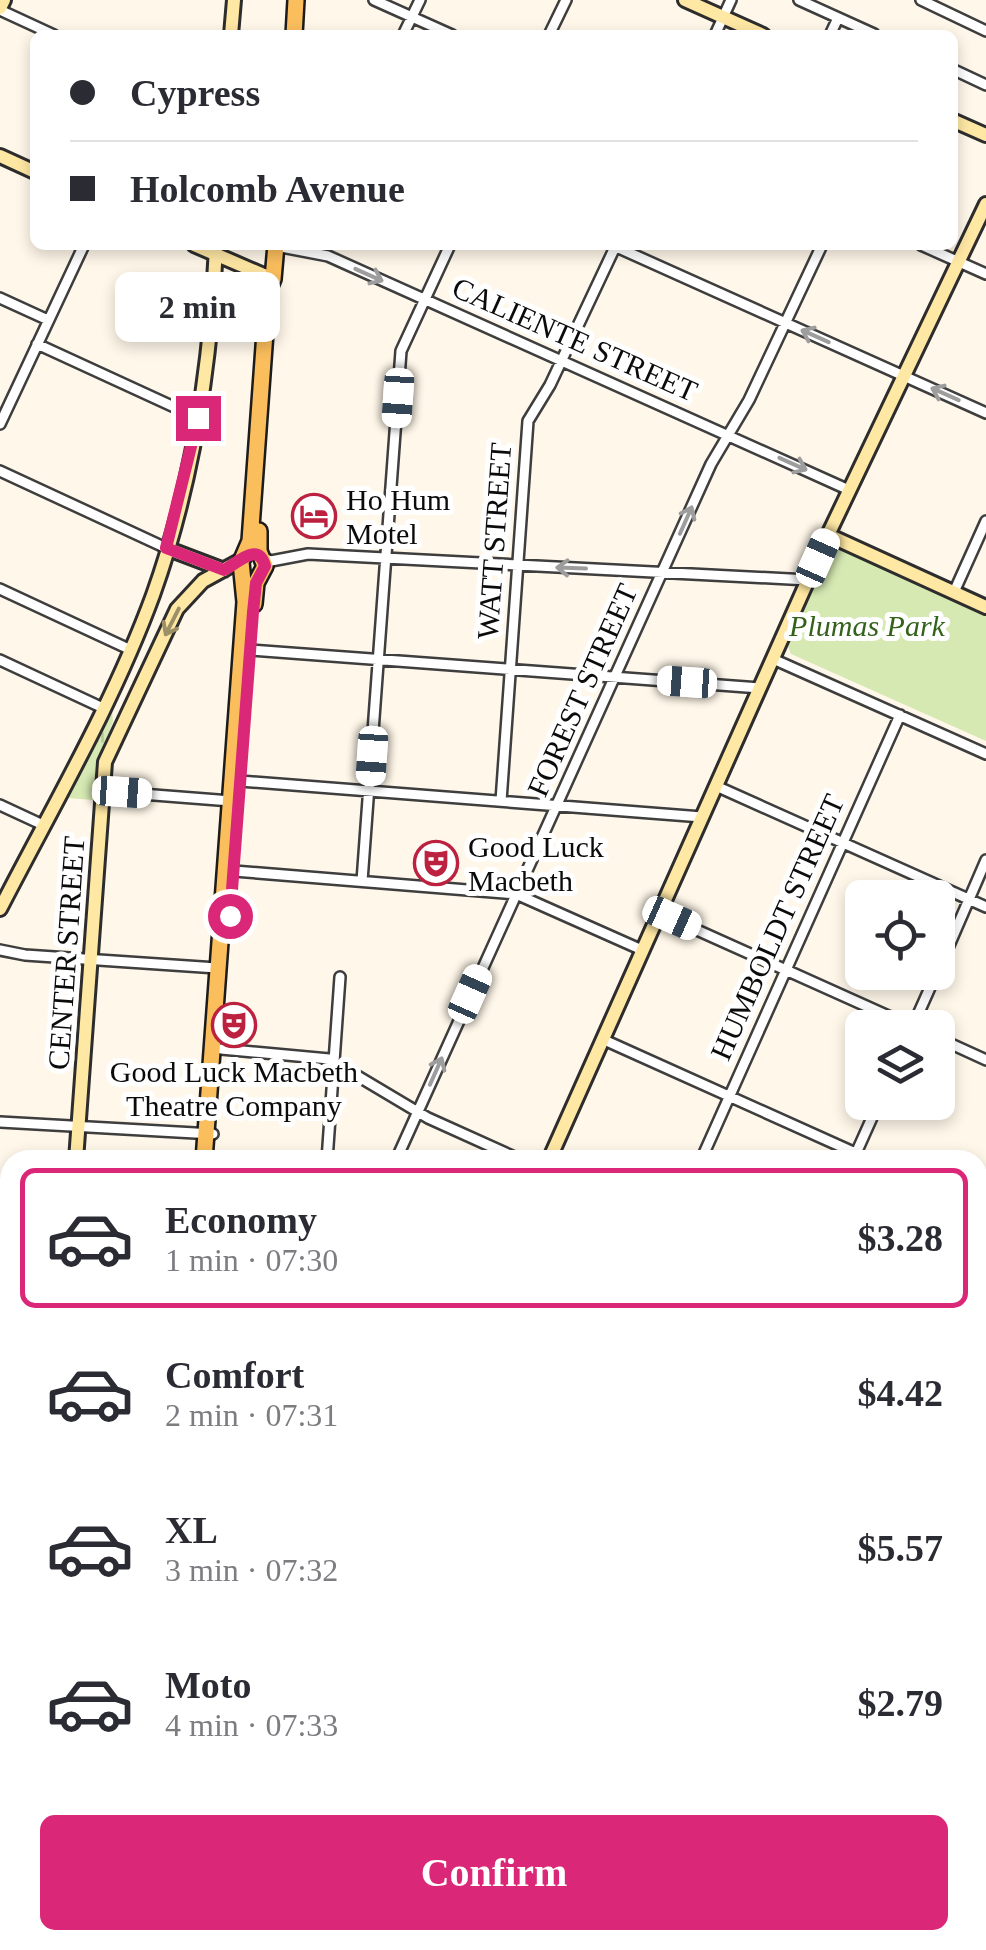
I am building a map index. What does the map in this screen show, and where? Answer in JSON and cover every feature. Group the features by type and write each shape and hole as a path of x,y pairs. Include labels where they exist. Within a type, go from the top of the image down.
{"main road":[{"path":"294,30 296,0"},
{"path":"210,1134 221,1049 222,973 217,968 240,782 256,583 250,540 268,291 276,250"},
{"path":"209,1150 230,866 230,800 245,602 252,562"}],"street":[{"path":"4,0 0,9 44,30"},
{"path":"231,30 234,0"},
{"path":"374,0 441,30"},
{"path":"406,30 420,0"},
{"path":"551,30 566,0"},
{"path":"684,0 752,30"},
{"path":"717,30 731,0"},
{"path":"799,0 865,30"},
{"path":"921,0 986,30"},
{"path":"832,30 838,18"},
{"path":"958,72 986,84"},
{"path":"958,123 986,136"},
{"path":"0,156 30,170"},
{"path":"553,1150 828,535 986,204"},
{"path":"0,424 82,250"},
{"path":"0,908 103,708 154,590 198,418 208,355 216,250 273,279"},
{"name":"CALIENTE STREET","path":"303,250 324,254 850,490"},
{"path":"362,881 401,351 448,250"},
{"name":"WATT STREET","path":"501,801 528,421 562,361 612,250"},
{"path":"625,250 986,412"},
{"name":"FOREST STREET","path":"400,1150 711,464 743,412 820,250"},
{"path":"932,250 986,274"},
{"path":"0,298 48,320"},
{"path":"38,344 198,418"},
{"path":"0,471 194,561 224,570"},
{"path":"954,592 986,521"},
{"path":"828,535 986,607"},
{"path":"252,562 308,554 808,580"},
{"path":"194,561 198,571 196,588"},
{"name":"CENTER STREET","path":"77,1150 105,762 174,616 196,588 224,570 252,562"},
{"path":"0,589 131,650"},
{"path":"250,650 760,688"},
{"path":"773,659 986,754"},
{"path":"0,660 103,708"},
{"name":"HUMBOLDT STREET","path":"705,1150 900,715"},
{"path":"240,782 702,817"},
{"path":"716,786 986,907"},
{"path":"103,791 230,800"},
{"path":"0,805 43,824"},
{"path":"955,931 986,860"},
{"path":"230,866 516,894 642,950"},
{"path":"659,913 875,1010"},
{"path":"0,950 217,968"},
{"path":"328,1150 340,977"},
{"path":"602,1039 839,1150"},
{"path":"955,1046 986,1060"},
{"path":"221,1049 334,1062 418,1111 499,1150"},
{"path":"857,1150 871,1120"},
{"path":"0,1122 210,1134"}],"green space":[{"name":"Plumas Park","path":"837,548 986,615 986,741 791,654 788,646 830,552"},
{"path":"112,709 113,722 96,764 93,800 68,798"}],"place":[{"name":"Ho Hum Motel","path":"314,516"},
{"name":"Good Luck Macbeth","path":"436,863"},
{"name":"Good Luck Macbeth Theatre Company","path":"234,1025"}],"route":[{"path":"198,418 166,548 224,570 249,554 263,559 265,566 256,583 253,612 230,916"}]}
